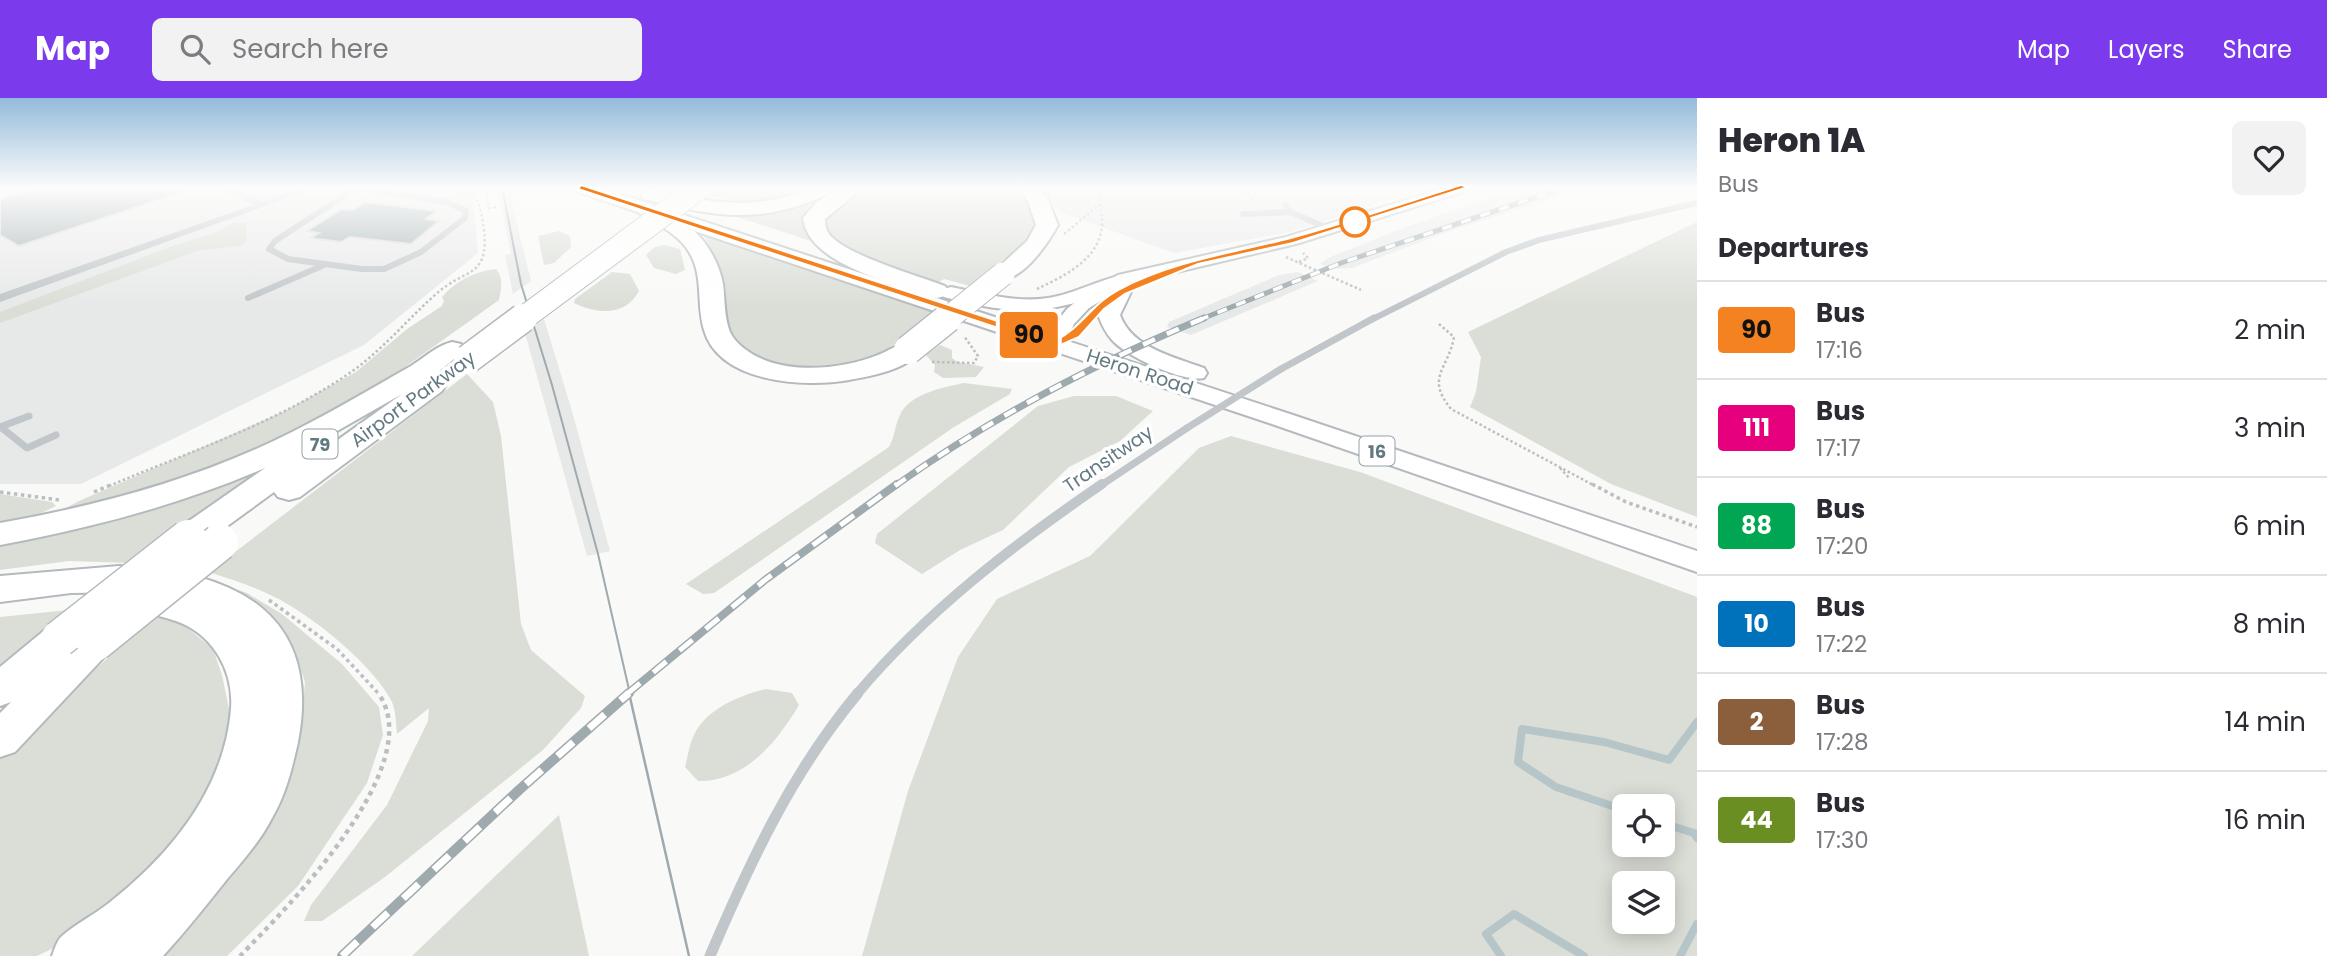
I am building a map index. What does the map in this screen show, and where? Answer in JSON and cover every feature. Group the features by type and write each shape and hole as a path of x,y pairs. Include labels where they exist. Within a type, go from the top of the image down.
{"highway":[{"name":"Airport Parkway","path":"0,690 77,641 426,368 460,355 628,227"},
{"name":"Airport Parkway","path":"204,540 643,227"},
{"path":"677,227 704,254 710,272 717,331 727,347 744,360 772,370 824,375 871,368 918,356 1036,244 1046,227"},
{"path":"815,227 822,241 863,262 937,290"},
{"path":"0,534 117,509 217,477 287,446 426,368"},
{"path":"0,589 113,578 191,587 209,592 240,610 262,633 279,663 283,680 284,716 267,783 237,834 129,956"},
{"path":"0,605 93,596 144,599 171,604 218,627 238,651 250,679 252,715 248,739 236,776 212,824 175,874 145,903 77,956"},
{"path":"0,740 77,641"},
{"name":"Airport Parkway","path":"0,723 77,641"}],"main road":[{"name":"Heron Road","path":"726,227 1063,336 1219,382 1697,542"},
{"name":"Heron Road","path":"730,227 937,290 1697,562"},
{"path":"937,290 1002,303 1037,306 1118,287 1195,262 1335,227"},
{"path":"1063,336 1085,303 1118,287"},
{"path":"1118,287 1109,315 1111,325 1123,339 1147,353 1219,382"}],"street":[{"path":"0,298 201,227"}],"lane":[{"path":"297,227 275,242 270,249 284,258 372,270 413,258 453,227"},
{"path":"1325,227 1329,229"},
{"name":"Transitway","path":"710,956 796,776 829,727 870,676 940,609 1029,537 1112,477 1281,369 1382,314 1506,252 1539,240 1594,227"},
{"path":"248,298 326,264"},
{"path":"29,416 1,428 27,448 56,435"}],"path":[{"path":"87,495 238,430 342,378 396,335 436,293 482,264 485,250 482,227"},
{"path":"1026,294 1068,273 1093,251 1102,227"},
{"path":"1290,259 1361,289"},
{"path":"1439,324 1450,332 1454,341 1435,382 1438,395 1444,402 1462,416 1636,507 1697,527"},
{"path":"918,356 970,365 977,361 978,356 963,329"},
{"path":"1553,462 1570,479"},
{"path":"0,492 68,501"}],"shaded area":[{"path":"0,227 476,227 478,253 364,345 81,484 0,484"},
{"path":"226,227 246,227 247,238 243,245 197,251 0,323 0,312 173,246"},
{"path":"505,227 518,227 531,281 513,294 505,255 511,254"},
{"path":"768,227 817,227 811,241"},
{"path":"824,227 1036,227 1029,239 970,286 944,279 939,282 895,269 846,249 826,232"},
{"path":"1102,227 1305,227 1290,232 1174,253"},
{"path":"1462,227 1352,268 1331,269 1320,264 1328,258 1400,229"},
{"path":"1687,227 1697,227 1697,517 1611,484 1470,407 1476,392 1481,357 1468,332"},
{"path":"559,231 570,236 571,247 554,263 544,265 538,236"},
{"path":"704,236 934,312 887,350 869,359 817,367 776,363 743,349 733,338 725,313 719,270"},
{"path":"664,245 680,249 685,270 676,274 654,268 646,255 655,247"},
{"path":"496,269 501,280 499,300 391,377 311,426 198,477 51,516 79,501 285,411 356,372 407,329 442,306 442,297 453,286 481,272"},
{"path":"612,272 630,274 639,291 626,305 610,311 601,311 574,303 575,299"},
{"path":"1298,272 1318,281 1191,335 1167,327 1169,322 1279,275"},
{"path":"544,319 610,551 587,556 525,333"},
{"path":"940,345 952,350 952,358 958,362 984,367 976,377 943,378 934,372 935,365 926,355"},
{"path":"467,374 493,402 501,436 521,624 531,650 585,696 581,708 543,750 385,877 322,921 304,921 311,905 387,805 428,721 429,708 397,734 392,702 373,675 346,648 302,613 280,600 209,572"},
{"path":"964,383 1012,389 1010,394 954,427 714,593 703,594 686,584 889,447 900,415 911,402 928,393"},
{"path":"1074,396 1116,396 1153,411 1120,441 1069,467 1003,530 960,550 922,574 875,543 877,534 1038,406"},
{"path":"1231,436 1360,472 1697,597 1697,956 862,956 908,791 958,657 997,599 1090,556 1199,448"},
{"path":"275,460 130,563 69,561 0,570 0,541"},
{"path":"0,494 52,502 56,506 22,522 0,526"},
{"path":"213,582 247,593 282,614 342,664 379,707 383,735 367,783 298,886 227,956 156,956 244,860 280,794 300,737 305,682 294,648 282,630 210,584"},
{"path":"69,610 0,669 0,617"},
{"path":"158,613 184,625 213,649 222,675 230,714 222,763 203,805 166,855 66,942 37,956 0,956 0,758"},
{"path":"766,689 792,693 799,705 781,733 745,767 715,780 698,781 685,767 691,742 699,726 725,705"},
{"path":"559,815 589,956 412,956"}],"building":[{"path":"0,227 77,227 19,246 0,235"},
{"path":"313,227 432,227 411,244 350,237 341,242 311,238 319,233 307,231"}],"waterway":[{"path":"1612,806 1556,787 1518,762 1522,729 1604,742 1669,760 1697,722"},
{"path":"1675,827 1694,833 1697,838"},
{"path":"1501,956 1486,934 1514,914 1584,956"},
{"path":"1680,956 1697,924"}],"tram line":[{"path":"510,227 521,284 552,385 598,554 630,694"},
{"path":"629,693 689,956"}],"railway":[{"path":"1199,320 1341,263 1447,227"},
{"path":"895,486 968,437 1045,393 1204,318"},
{"path":"627,694 765,580 897,484"},
{"path":"342,956 519,790 629,693"}],"bus line":[{"name":"90","path":"705,227 1056,344 1075,335 1110,299 1140,284 1195,262 1290,241 1338,227"}]}
